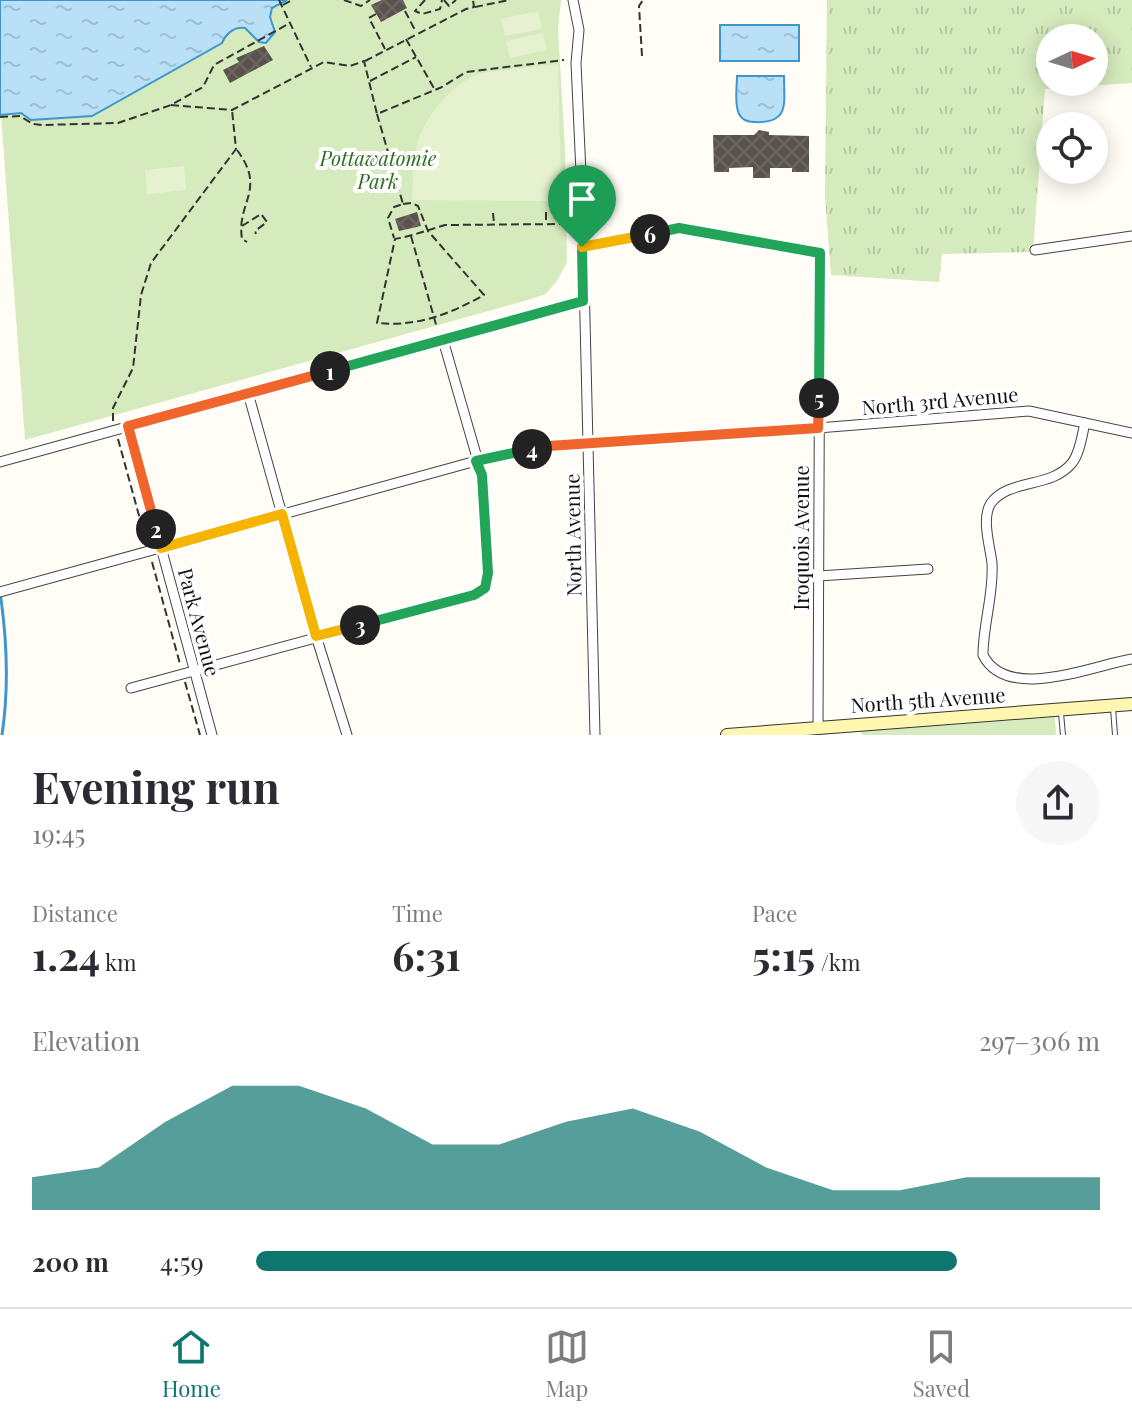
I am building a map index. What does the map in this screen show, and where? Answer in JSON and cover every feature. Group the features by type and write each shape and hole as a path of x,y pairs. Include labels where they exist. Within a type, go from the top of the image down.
{"main road":[{"name":"North 5th Avenue","path":"727,735 1132,704"}],"street":[{"name":"North Avenue","path":"573,0 579,30 576,77 595,735"},
{"name":"Iroquois Avenue","path":"582,247 679,228 820,253 818,728"},
{"path":"1035,250 1132,236"},
{"path":"0,462 583,301"},
{"path":"131,688 474,595 485,588 488,573 482,475 443,340"},
{"path":"248,393 347,735"},
{"name":"North 3rd Avenue","path":"0,592 476,461 548,446 1029,411 1132,433"},
{"path":"1085,423 1072,463 1055,477 1001,493 989,506 986,514 992,567 983,655 987,663 1004,674 1036,679 1056,678 1132,659"},
{"name":"Park Avenue","path":"128,426 212,735"},
{"path":"818,576 928,569"}],"lane":[{"path":"1113,706 1115,735"},
{"path":"1061,709 1063,735"}],"path":[{"path":"279,0 311,67"},
{"path":"282,5 292,0"},
{"path":"344,0 361,6 370,0"},
{"path":"425,0 415,11 422,14 440,9 443,0 449,6 456,0"},
{"path":"473,0 474,7"},
{"path":"171,105 232,110 311,67 324,62 350,66 466,9 509,0"},
{"path":"642,56 639,6 643,0"},
{"path":"405,11 417,33"},
{"path":"376,14 369,18 386,50"},
{"path":"0,117 20,116 33,124 42,125 107,124 129,120 171,105 203,87 214,65 290,23"},
{"path":"406,39 435,91"},
{"path":"369,82 416,57"},
{"path":"377,114 435,91 466,72 564,60"},
{"path":"364,61 403,204"},
{"path":"236,149 248,165 251,180 241,226 242,239 247,242"},
{"path":"412,203 418,206 428,231 484,295 434,318 414,323 377,323 395,239 388,218 394,207 412,203"},
{"path":"546,212 546,224"},
{"path":"493,213 494,224"},
{"path":"241,226 261,214 267,222 255,231 256,234"},
{"path":"395,239 445,225 563,224"},
{"path":"411,236 437,328"}],"green space":[{"name":"Pottawatomie Park","path":"287,0 561,0 558,28 567,262 557,281 546,294 528,300 25,440 1,115 21,113 224,38 236,28 245,28 259,42 267,43 274,29 270,17 272,8"},
{"path":"827,0 1132,0 1132,83 1108,85 1108,24 1036,24 1036,96 1044,96 1043,112 1036,112 1038,184 1033,252 942,254 939,282 831,275 825,196"},
{"path":"538,11 542,29 505,36 501,19"},
{"path":"543,33 547,50 510,58 506,41"},
{"path":"558,64 561,186 548,201 412,200 419,138 431,115 448,94 479,73"},
{"path":"184,166 186,190 147,194 145,170"},
{"path":"1055,717 1056,735 862,735 861,731"}],"water":[{"path":"0,0 287,0 272,8 270,17 275,32 266,43 259,42 245,28 237,28 222,43 92,116 31,120 21,113 0,115"},
{"path":"720,25 799,25 799,61 720,61"},
{"path":"737,76 784,76 784,103 779,116 766,122 749,122 742,118 737,105"}],"building":[{"path":"382,0 403,0 407,8 381,22 371,5"},
{"path":"264,46 273,60 230,83 223,70 239,62 236,58"},
{"path":"759,130 769,132 769,135 809,136 809,172 770,168 770,178 753,178 753,167 714,172 713,135 754,135"},
{"path":"417,212 421,226 399,231 395,219"}],"waterway":[{"path":"0,592 6,664 2,735"}],"route":[{"path":"679,228 820,253 818,428 548,446 476,461 482,475 488,573 485,588 474,595 316,636 282,514 161,548 128,426 583,301 582,247 679,228"}]}
